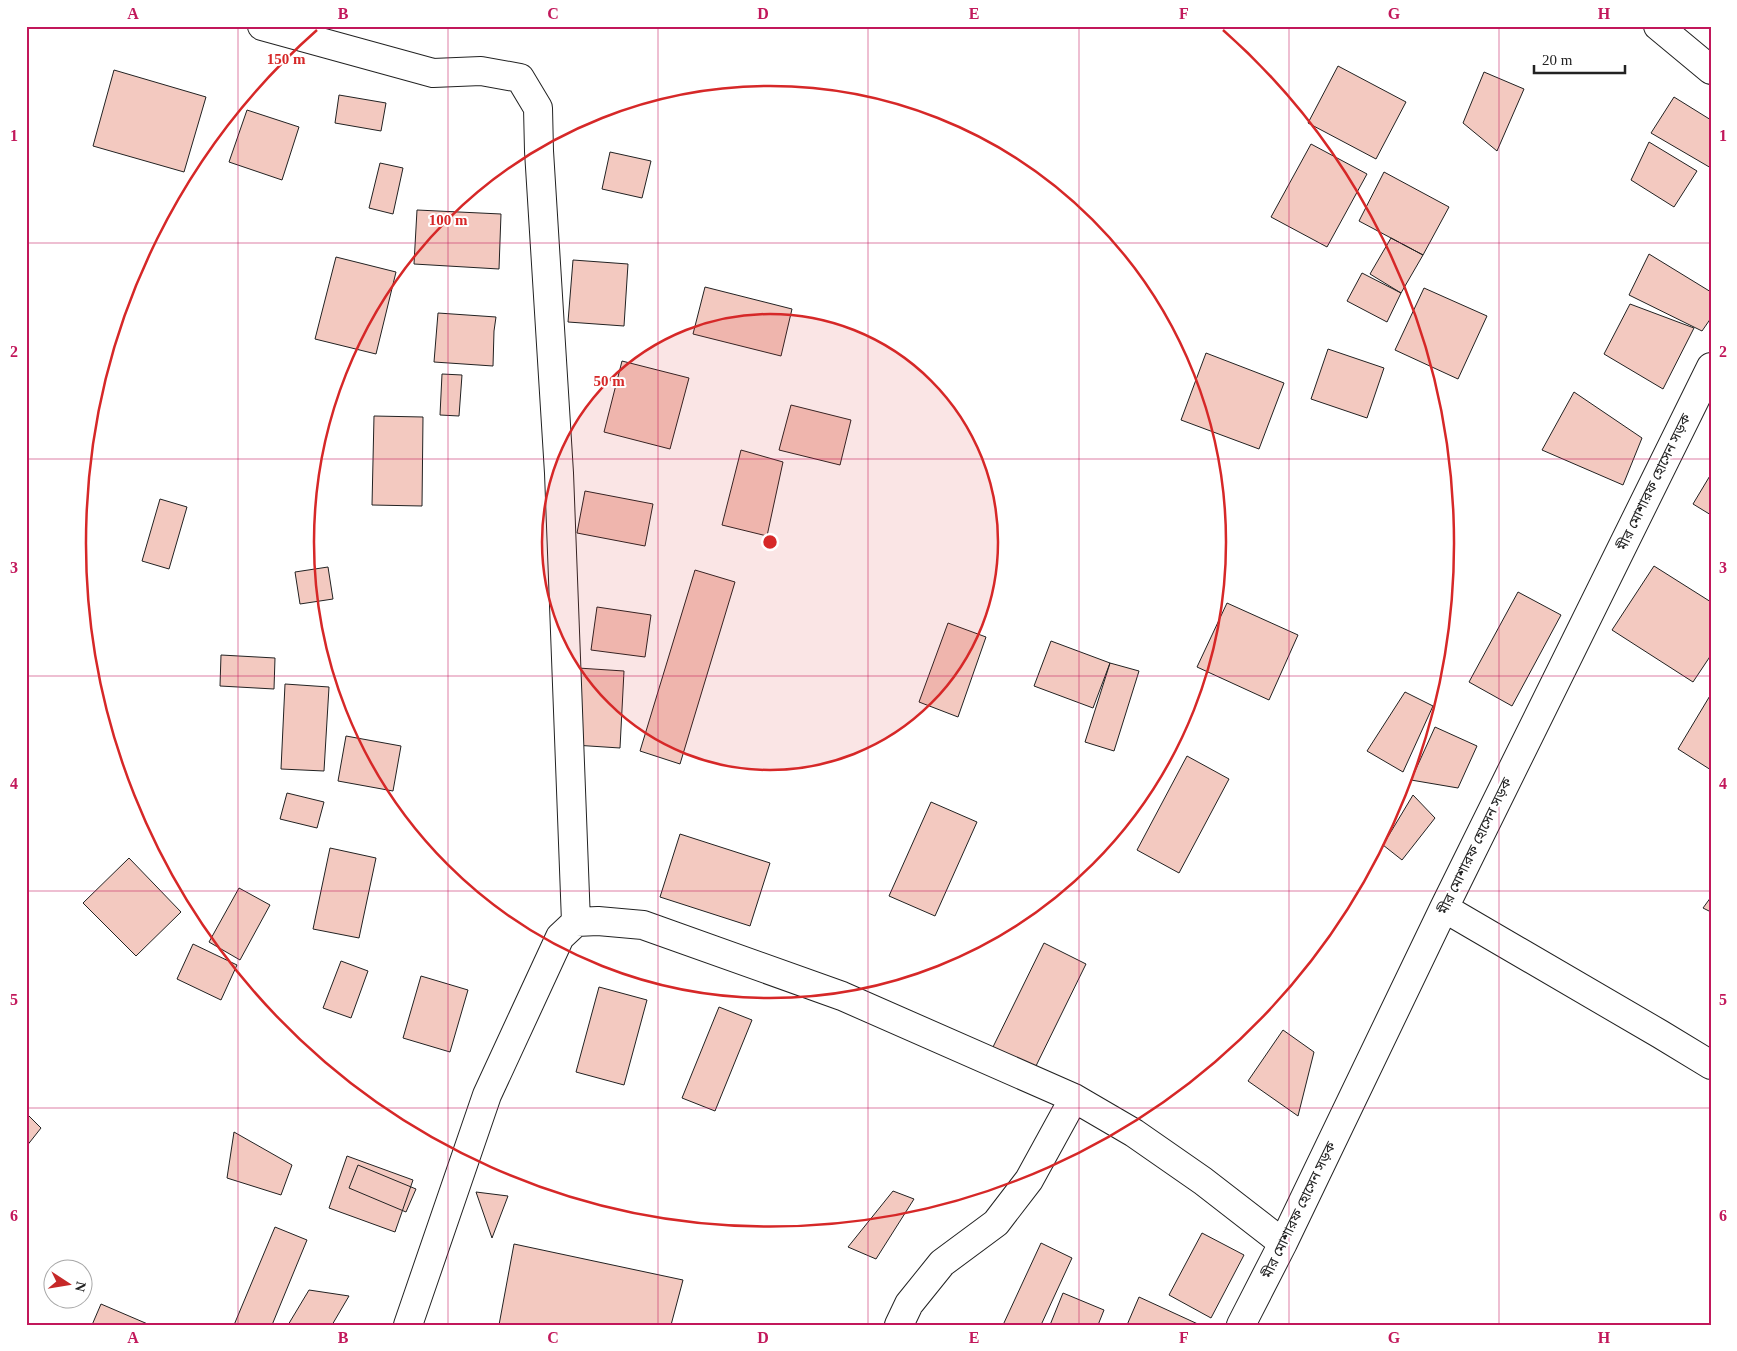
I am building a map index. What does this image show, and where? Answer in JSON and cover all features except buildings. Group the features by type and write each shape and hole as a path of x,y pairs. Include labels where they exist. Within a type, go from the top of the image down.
{"street":[{"path":"262,26 433,73 480,71 520,78 538,108 559,473 576,922"},
{"path":"1658,26 1711,70"},
{"name":"মীর মোশারফ হোসেন সড়ক","path":"1241,1325 1283,1243 1444,908 1711,367"},
{"path":"1444,908 1711,1065"},
{"path":"408,1325 488,1095 560,937 576,922 598,921 643,925 842,996 1074,1098 1134,1133 1195,1176 1283,1243"},
{"path":"899,1325 909,1304 942,1263 996,1223 1023,1188 1074,1098"}]}
